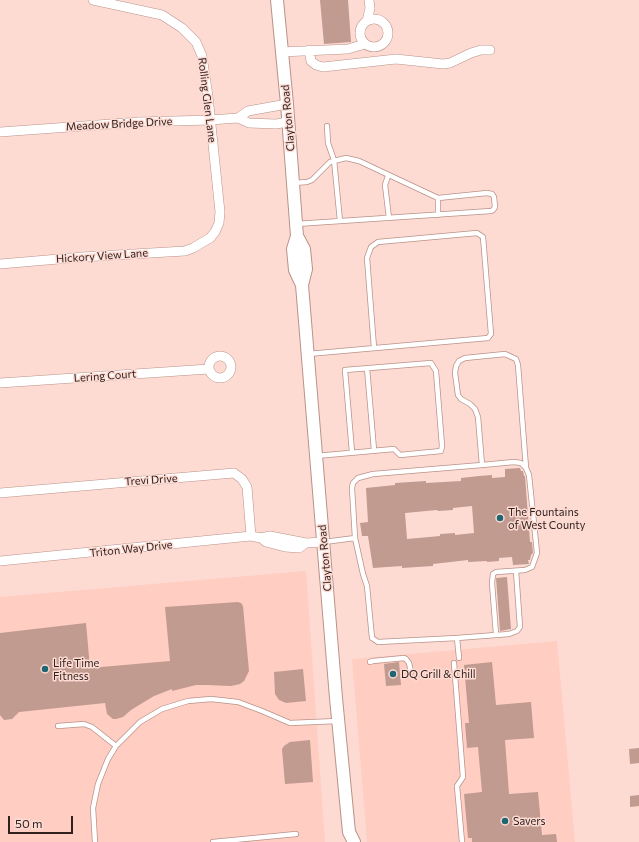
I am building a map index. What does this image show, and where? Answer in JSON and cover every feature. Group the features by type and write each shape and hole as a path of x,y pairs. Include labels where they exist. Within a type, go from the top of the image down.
{"main road":[{"name":"Clayton Road","path":"277,0 297,230 304,248 306,269 302,284 338,721 350,839"}],"street":[{"name":"Rolling Glen Lane","path":"94,0 162,15 182,28 196,42 202,56 206,74 220,212 219,223 215,232 210,238 203,242"},
{"path":"367,21 376,19 381,20 387,27 389,35 385,43 378,48 373,48 365,44 362,41 360,32 361,28 367,21 370,8 369,0"},
{"path":"281,52 348,49 365,44"},
{"path":"309,50 311,61 316,66 323,67 396,58 443,64 450,63 481,50 490,50"},
{"name":"Meadow Bridge Drive","path":"238,118 248,111 287,104"},
{"name":"Meadow Bridge Drive","path":"0,132 139,122 238,118 249,123 276,124 288,122"},
{"name":"Hickory View Lane","path":"0,264 185,250 194,248 203,242"},
{"name":"Lering Court","path":"0,383 209,369"},
{"name":"Trevi Drive","path":"0,493 234,473 242,479 247,487 252,536"},
{"name":"Triton Way Drive","path":"0,561 252,536 261,538 266,542 285,547 299,548 306,544 324,542"}],"lane":[{"path":"327,126 328,143 332,161 340,221"},
{"path":"293,183 308,182 332,161 346,158 358,161 438,198 487,193 492,194 494,197 495,207 490,211 328,222 297,230"},
{"path":"388,176 384,185 389,218"},
{"path":"438,198 438,215"},
{"path":"308,354 488,338 491,334 483,237 477,232 378,242 371,247 367,258 374,348"},
{"path":"482,465 478,416 470,404 461,399 458,395 455,373 456,366 459,361 465,358 506,354 516,359 518,365 526,468 529,475 537,553 532,567 525,570 496,572 493,574 492,582 496,634"},
{"path":"316,456 394,449 400,455 441,451 442,446 436,371 431,363 345,370 352,452"},
{"path":"367,368 374,450"},
{"path":"516,571 520,627 518,631 457,638 378,642 372,638 367,586 355,538 352,488 353,483 358,478 373,474 514,462 521,464 526,468"},
{"path":"324,542 355,538"},
{"path":"457,638 458,658"},
{"path":"370,662 404,658 409,664 410,672"},
{"path":"454,663 463,777 457,786 462,842"},
{"path":"95,842 93,808 98,784 108,759 116,746 140,722 162,709 188,701 211,699 238,702 290,723 338,721"},
{"path":"58,726 84,724 92,727 116,746"},
{"path":"213,842 296,834"}],"shaded area":[{"path":"306,571 325,842 0,842 0,597"},
{"path":"557,641 575,842 367,842 352,659"}],"building":[{"path":"320,0 348,0 351,42 324,44"},
{"name":"The Fountains of West County","path":"520,468 525,476 530,542 532,542 533,553 530,560 528,560 529,564 513,565 512,557 499,558 499,561 487,562 468,562 468,560 433,564 433,566 373,568 368,536 362,536 360,523 368,522 366,488 395,485 395,483 461,481 461,478 479,476 492,475 492,478 505,477 505,469","holes":["472,506 474,533 455,535 455,533 440,534 440,536 407,539 405,513 453,510 453,508"]},
{"path":"507,577 511,629 500,631 496,578"},
{"path":"238,602 243,606 249,671 244,681 240,684 231,686 196,685 172,691 172,689 154,696 131,710 123,717 116,719 113,719 107,714 105,703 19,712 12,719 4,720 0,715 0,633 86,623 90,668 170,661 165,607"},
{"name":"DQ Grill & Chill","path":"399,662 401,685 386,686 384,664"},
{"path":"492,662 496,705 531,702 534,738 505,740 509,794 538,792 542,835 556,834 557,842 472,842 472,838 468,838 464,794 482,792 478,747 467,748 465,723 469,723 464,665"},
{"path":"303,669 306,701 286,703 279,700 275,694 274,672"},
{"path":"310,740 313,782 285,784 282,749 290,742"},
{"path":"639,748 639,763 630,764 629,749"},
{"path":"639,795 639,806 630,807 630,796"}],"place":[{"name":"The Fountains of West County","path":"500,518"},
{"name":"Life Time Fitness","path":"45,669"},
{"name":"DQ Grill & Chill","path":"393,674"},
{"name":"Savers","path":"505,821"}]}
